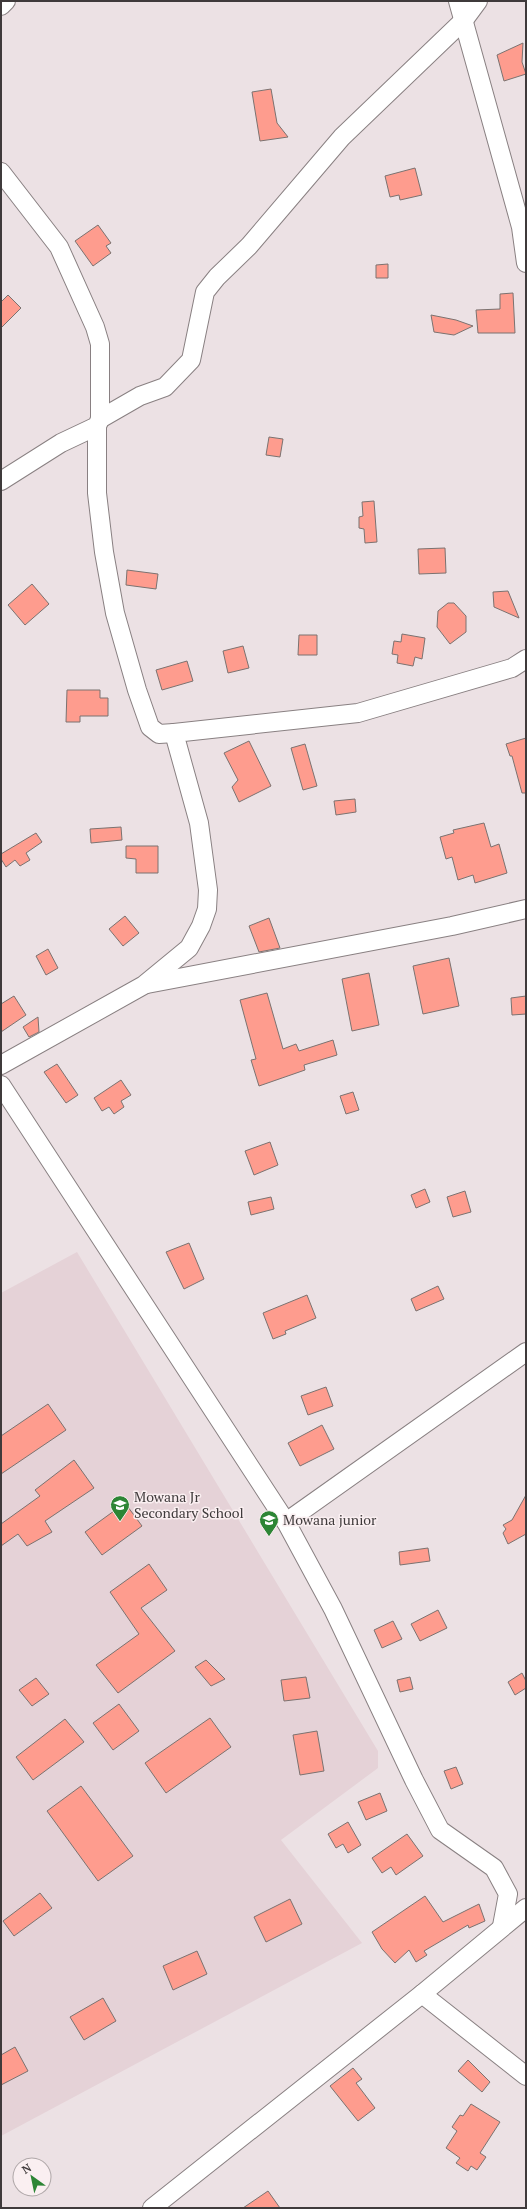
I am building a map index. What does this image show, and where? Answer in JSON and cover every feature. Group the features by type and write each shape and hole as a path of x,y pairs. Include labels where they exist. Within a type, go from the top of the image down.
{"street":[{"path":"1,6 6,1"},
{"path":"458,1 524,226 526,262"},
{"path":"1,480 61,443 98,423 134,399 165,387 191,360 205,292 217,277 249,246 342,137 464,20 478,1"},
{"path":"1,172 59,247 95,327 100,344 97,493 104,552 115,614 137,690 150,728 159,734 174,733 358,713 512,668 526,659"},
{"path":"1,1065 144,985 189,948 201,926 207,908 208,890 199,823 174,733"},
{"path":"144,985 452,926 526,909"},
{"path":"1,1085 286,1522 333,1609 414,1780 440,1830 494,1868 508,1894 502,1926"},
{"path":"286,1522 526,1352"},
{"path":"152,2208 422,1994 502,1926 526,1908"},
{"path":"422,1994 526,2076"}],"shaded area":[{"name":"Mowana Jr Secondary School","path":"77,1252 378,1751 378,1768 281,1840 362,1943 1,2136 1,1293"}],"building":[{"path":"523,43 522,62 526,74 504,81 497,55"},
{"path":"271,89 277,123 288,137 260,141 252,92"},
{"path":"415,168 422,195 400,200 399,195 390,197 385,176"},
{"path":"98,225 111,243 106,246 111,253 93,266 75,241"},
{"path":"388,264 388,278 376,278 376,265"},
{"path":"513,293 515,333 478,333 476,310 500,309 500,294"},
{"path":"8,295 21,308 1,328 1,302"},
{"path":"431,315 456,320 473,326 454,335 434,332"},
{"path":"269,437 283,439 280,457 266,455"},
{"path":"374,501 377,542 365,543 364,529 359,528 359,517 363,516 362,502"},
{"path":"445,548 446,573 419,574 418,549"},
{"path":"127,570 158,574 156,589 126,585"},
{"path":"32,584 49,604 25,625 8,605"},
{"path":"508,591 519,618 494,607 493,592"},
{"path":"448,603 454,603 466,616 466,632 450,644 437,627 438,611"},
{"path":"402,634 425,638 422,659 415,657 413,666 397,663 398,655 392,654 394,641 401,642"},
{"path":"299,635 317,635 317,655 298,655"},
{"path":"243,646 249,668 228,673 223,651"},
{"path":"187,661 193,681 162,690 156,670"},
{"path":"67,690 100,690 100,698 108,698 108,716 80,716 80,722 66,722"},
{"path":"526,738 526,793 522,793 512,756 510,756 506,744"},
{"path":"249,741 271,786 239,802 232,787 238,780 224,753"},
{"path":"305,744 317,786 303,790 291,748"},
{"path":"355,799 356,812 336,815 334,801"},
{"path":"484,823 491,847 499,844 507,873 475,883 473,875 458,880 452,857 446,859 440,837 454,833 453,830"},
{"path":"121,827 122,840 91,843 90,829"},
{"path":"36,833 42,842 26,853 30,860 20,866 15,860 6,867 1,859 1,854"},
{"path":"126,846 158,846 158,873 136,873 136,859 126,858"},
{"path":"125,916 139,933 123,946 109,929"},
{"path":"269,918 280,948 259,952 249,926"},
{"path":"48,949 58,968 46,975 36,956"},
{"path":"449,958 459,1006 423,1014 413,966"},
{"path":"369,973 379,1025 352,1031 342,979"},
{"path":"267,993 283,1049 296,1044 299,1051 333,1040 337,1055 304,1065 305,1070 259,1086 251,1060 256,1059 240,1000"},
{"path":"14,996 26,1015 1,1032 1,1004"},
{"path":"526,996 526,1014 512,1015 511,998"},
{"path":"38,1017 39,1032 29,1037 23,1027"},
{"path":"57,1064 78,1095 66,1103 44,1072"},
{"path":"121,1080 131,1095 121,1101 124,1107 114,1114 109,1107 102,1111 94,1098"},
{"path":"353,1092 359,1110 346,1114 340,1096"},
{"path":"270,1142 278,1165 254,1175 245,1151"},
{"path":"425,1189 430,1202 416,1208 411,1195"},
{"path":"465,1191 471,1212 453,1217 447,1197"},
{"path":"271,1197 274,1209 251,1215 248,1202"},
{"path":"189,1243 204,1279 184,1289 166,1252"},
{"path":"438,1286 444,1299 416,1311 411,1299"},
{"path":"307,1295 316,1318 285,1331 286,1334 273,1339 263,1313"},
{"path":"326,1387 333,1406 308,1415 301,1396"},
{"path":"48,1404 66,1430 1,1474 1,1436"},
{"path":"322,1425 334,1449 300,1466 288,1443"},
{"path":"74,1460 94,1488 45,1521 52,1532 27,1546 18,1534 1,1546 1,1524 40,1496 35,1490"},
{"path":"526,1495 526,1534 508,1544 503,1533 506,1529 503,1525 512,1520"},
{"path":"125,1503 142,1526 102,1555 85,1532"},
{"path":"428,1548 430,1561 400,1565 399,1552"},
{"path":"149,1564 167,1590 141,1608 175,1651 118,1693 96,1665 139,1634 110,1592"},
{"path":"438,1610 447,1628 420,1641 411,1624"},
{"path":"393,1621 402,1639 382,1648 374,1630"},
{"path":"206,1660 225,1679 211,1686 195,1667"},
{"path":"522,1673 526,1681 526,1688 515,1695 508,1682"},
{"path":"306,1677 310,1698 284,1701 281,1680"},
{"path":"410,1677 413,1689 400,1692 397,1680"},
{"path":"36,1678 49,1694 32,1706 19,1690"},
{"path":"119,1704 139,1731 113,1750 93,1723"},
{"path":"210,1718 231,1747 166,1793 145,1763"},
{"path":"65,1719 84,1742 33,1780 16,1757"},
{"path":"317,1731 324,1771 300,1775 293,1735"},
{"path":"456,1767 463,1784 451,1789 444,1771"},
{"path":"81,1786 133,1856 98,1881 47,1811"},
{"path":"380,1793 387,1811 366,1820 358,1802"},
{"path":"348,1822 361,1845 348,1853 343,1844 336,1848 328,1834"},
{"path":"407,1834 423,1856 396,1875 391,1867 382,1873 372,1858"},
{"path":"40,1893 52,1908 14,1936 3,1921"},
{"path":"425,1896 443,1922 479,1904 485,1921 469,1928 468,1925 424,1951 427,1955 416,1962 409,1950 395,1963 382,1949 372,1932"},
{"path":"290,1899 302,1924 266,1942 254,1917"},
{"path":"197,1951 207,1974 173,1990 163,1966"},
{"path":"103,1998 116,2021 84,2040 70,2017"},
{"path":"15,2047 28,2071 1,2085 1,2055"},
{"path":"468,2060 490,2082 482,2092 458,2071"},
{"path":"353,2068 362,2079 356,2083 375,2108 358,2121 330,2086"},
{"path":"471,2104 500,2122 480,2153 486,2157 477,2170 471,2166 468,2171 456,2163 460,2158 446,2148 457,2131 452,2127 460,2115 463,2116"},
{"path":"268,2191 280,2208 243,2208"}],"place":[{"name":"Mowana Jr Secondary School","path":"120,1522"},
{"name":"Mowana junior","path":"269,1537"}]}
